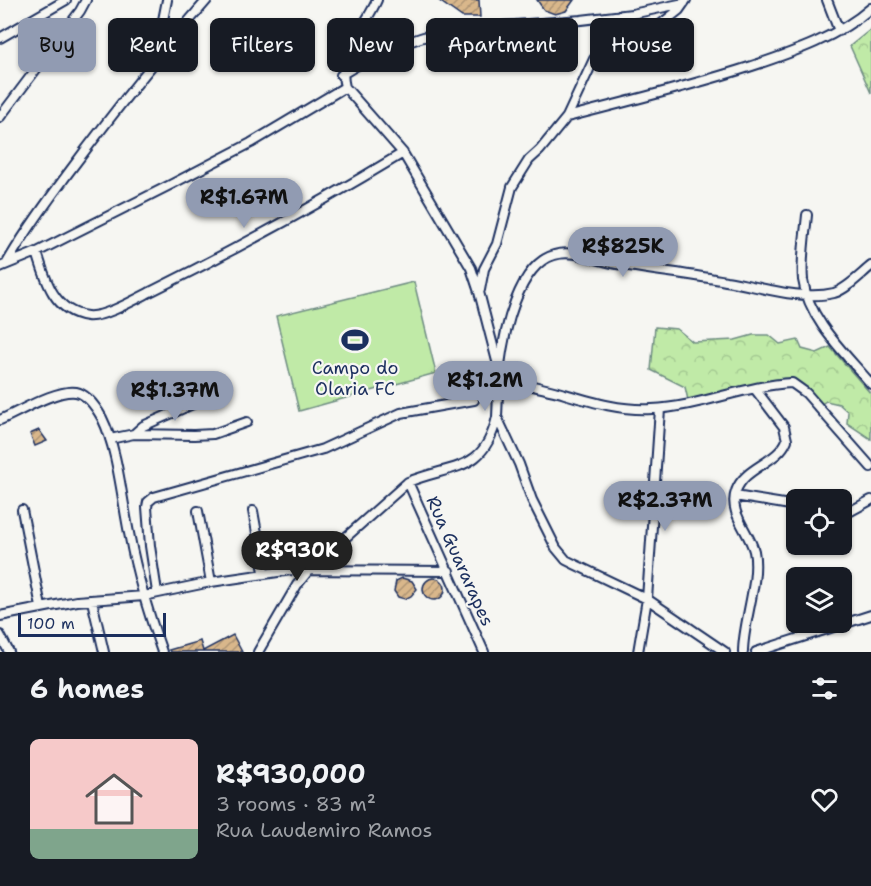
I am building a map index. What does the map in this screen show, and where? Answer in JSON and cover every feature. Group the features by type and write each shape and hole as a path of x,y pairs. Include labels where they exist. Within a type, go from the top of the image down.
{"street":[{"path":"0,38 66,0"},
{"path":"0,117 86,0"},
{"path":"163,18 167,0"},
{"path":"192,18 207,0"},
{"path":"258,652 297,585 309,570 408,482 428,474 460,467 478,456 486,449 494,433 498,417 499,369 479,292 463,252 403,153 345,87 341,75 344,61 377,0"},
{"path":"827,0 839,31"},
{"path":"341,75 398,46 449,30 632,14 685,2"},
{"path":"479,292 484,269 497,244 512,187 529,160 567,117 591,65 600,52 660,25 685,2"},
{"path":"567,117 703,82 773,59 839,31 871,8"},
{"path":"4,265 51,196 147,72"},
{"path":"4,265 38,252 250,143 345,87"},
{"path":"38,252 49,289 57,300 68,309 90,316 119,308 212,261 336,193 403,153"},
{"path":"807,215 803,255 803,280 807,296 821,323 871,384"},
{"path":"499,369 503,336 509,315 532,272 553,255 572,254 644,269 807,296 836,292 871,266"},
{"path":"500,379 594,403 634,408 660,408 792,383 800,387 871,467"},
{"path":"742,652 755,560 750,539 737,514 735,496 738,486 745,478 780,452 787,440 784,427 755,389"},
{"path":"0,420 57,394 76,392 84,395 91,402 101,417 110,439 130,540 144,596 162,652"},
{"path":"134,434 143,426 204,399"},
{"path":"157,592 147,507 148,502 154,496 323,449 401,413 474,400"},
{"path":"638,652 647,599 660,408"},
{"path":"498,417 532,500 556,548 574,564 647,599 725,652"},
{"path":"110,439 134,434 213,434 247,422"},
{"name":"Rua Guararapes","path":"408,482 484,652"},
{"path":"735,496 786,504"},
{"path":"852,510 871,500"},
{"path":"22,510 41,607"},
{"path":"198,511 211,582"},
{"path":"253,511 264,573"},
{"path":"0,616 41,607 144,596 264,573 309,570 449,572"},
{"path":"92,601 104,652"},
{"path":"756,652 871,615"},
{"path":"0,635 9,652"}],"green space":[{"path":"871,29 871,93 850,46"},
{"name":"Campo do Olaria FC","path":"414,282 436,373 299,411 276,316"},
{"path":"655,327 677,329 693,342 735,340 753,335 769,335 780,344 798,340 802,349 817,353 830,347 871,394 871,439 847,423 848,412 839,404 826,401 820,405 799,385 738,390 688,400 685,387 651,370"}],"building":[{"path":"438,0 479,0 480,17 462,17"},
{"path":"537,0 574,0 566,11 555,14 544,10"},
{"path":"39,430 47,441 35,446 30,434"},
{"path":"402,578 412,581 417,589 405,599 398,597 394,591 396,581"},
{"path":"434,578 442,581 445,589 442,597 434,600 426,597 423,589 426,581"},
{"path":"233,635 242,652 170,652 169,650 200,641 203,651"}],"place":[{"name":"Campo do Olaria FC","path":"355,340"}]}
